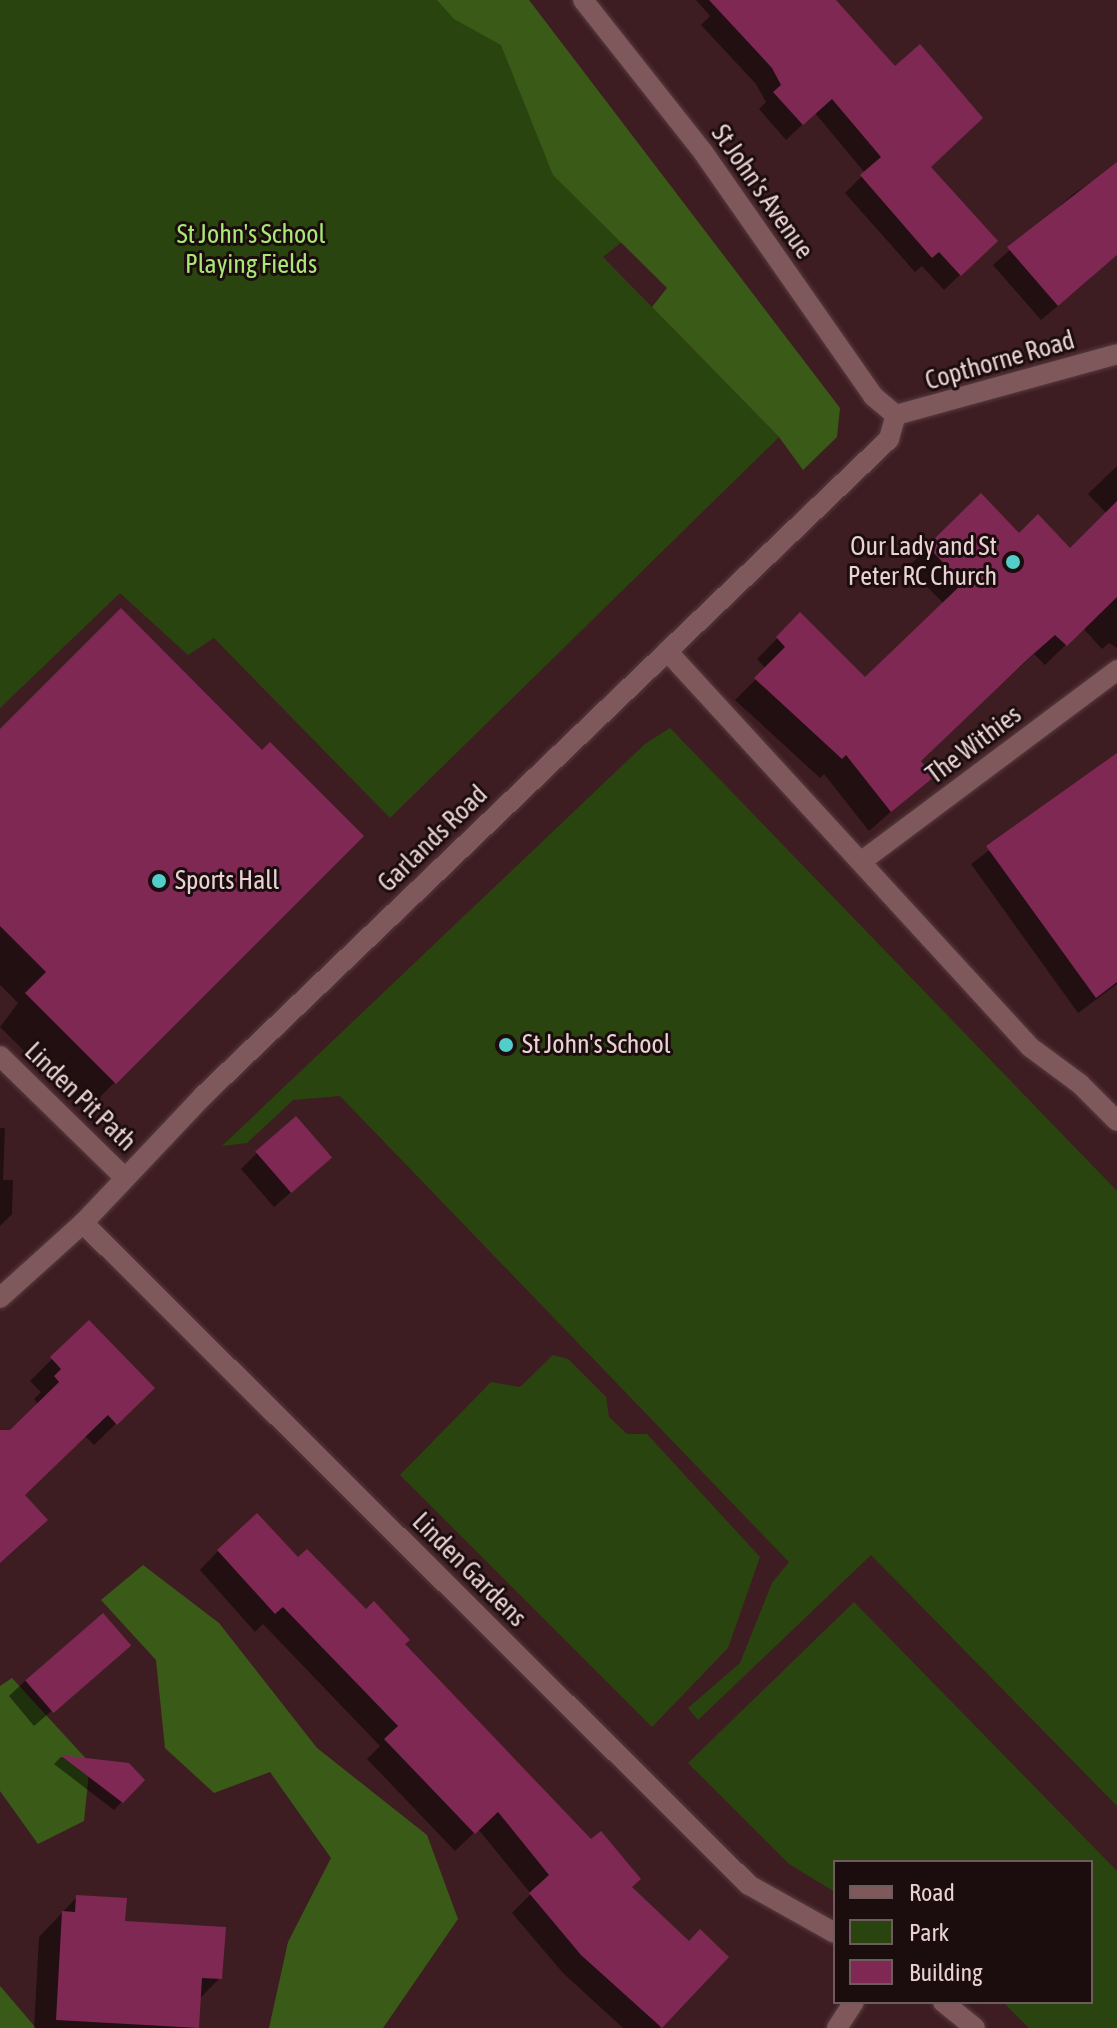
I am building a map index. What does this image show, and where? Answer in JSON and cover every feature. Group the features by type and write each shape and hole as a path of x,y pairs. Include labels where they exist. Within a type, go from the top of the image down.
{"street":[{"name":"St John's Avenue","path":"583,0 703,152 873,396 896,415"},
{"name":"Copthorne Road","path":"896,415 1117,354"},
{"name":"Garlands Road","path":"0,1298 83,1223 123,1176 889,439 896,415"},
{"path":"667,651 1030,1047 1080,1084 1117,1121"},
{"name":"The Withies","path":"862,861 1117,670"},
{"name":"Linden Pit Path","path":"0,1056 123,1176"},
{"name":"Linden Gardens","path":"83,1223 749,1885 833,1932"},
{"path":"837,2028 853,2004"},
{"path":"945,2004 975,2028"}],"green space":[{"name":"St John's School Playing Fields","path":"0,0 529,0 623,241 603,257 779,437 390,818 214,638 188,655 120,593 0,708"},
{"path":"437,0 529,0 840,408 837,437 803,470 779,437 652,307 667,288 553,175 501,45 454,19"},
{"path":"670,728 1117,1191 1117,1806 871,1555 698,1720 688,1708 740,1663 772,1583 789,1562 340,1096 293,1100 247,1143 222,1146 645,744"},
{"path":"553,1355 568,1359 606,1397 609,1417 627,1434 647,1434 760,1557 728,1648 652,1727 400,1475 491,1382 520,1387"},
{"path":"143,1565 219,1623 317,1748 427,1835 458,1919 383,2028 269,2028 288,1942 331,1858 270,1772 214,1793 165,1748 156,1660 101,1600"},
{"path":"854,1602 1117,1871 1117,2028 1029,2028 1005,2004 1093,2004 1093,1860 833,1860 833,1891 789,1864 688,1763"},
{"path":"12,1678 90,1763 84,1821 38,1844 0,1791 0,1686"},
{"path":"1,1987 36,2028 0,2028"}],"building":[{"path":"709,0 836,0 895,66 920,44 983,118 931,167 998,241 961,276 939,252 932,258 860,175 881,157 832,99 803,125 773,92 781,85 772,68"},
{"path":"1117,162 1117,255 1058,306 1007,247"},
{"path":"981,493 1019,533 1038,514 1070,548 1117,501 1117,597 1067,646 1055,635 1030,657 921,761 934,777 891,812 846,755 842,759 754,678 785,647 776,637 800,612 865,677 963,583 927,546"},
{"name":"Sports Hall","path":"121,608 262,750 270,742 364,836 116,1084 25,993 46,972 0,926 0,729"},
{"path":"1117,753 1117,982 1096,998 986,846"},
{"path":"296,1116 332,1158 291,1193 255,1151"},
{"path":"89,1320 155,1388 117,1425 108,1415 25,1495 48,1520 0,1563 0,1430 10,1430 59,1382 54,1376 61,1369 50,1357"},
{"path":"257,1513 298,1557 307,1549 366,1609 374,1601 410,1640 405,1644 591,1839 601,1831 641,1879 632,1887 689,1941 700,1929 729,1957 662,2028 581,1955 529,1893 549,1875 498,1812 475,1834 384,1739 398,1726 283,1607 275,1614 217,1550"},
{"path":"103,1613 131,1645 53,1713 25,1681"},
{"path":"60,1755 129,1763 145,1780 123,1803"},
{"path":"76,1895 127,1898 125,1921 226,1927 222,1979 202,1978 199,2028 56,2020 62,1911 75,1912"}],"place":[{"name":"Our Lady and St Peter RC Church","path":"1013,562"},
{"name":"Sports Hall","path":"159,881"},
{"name":"St John's School","path":"506,1045"}]}
